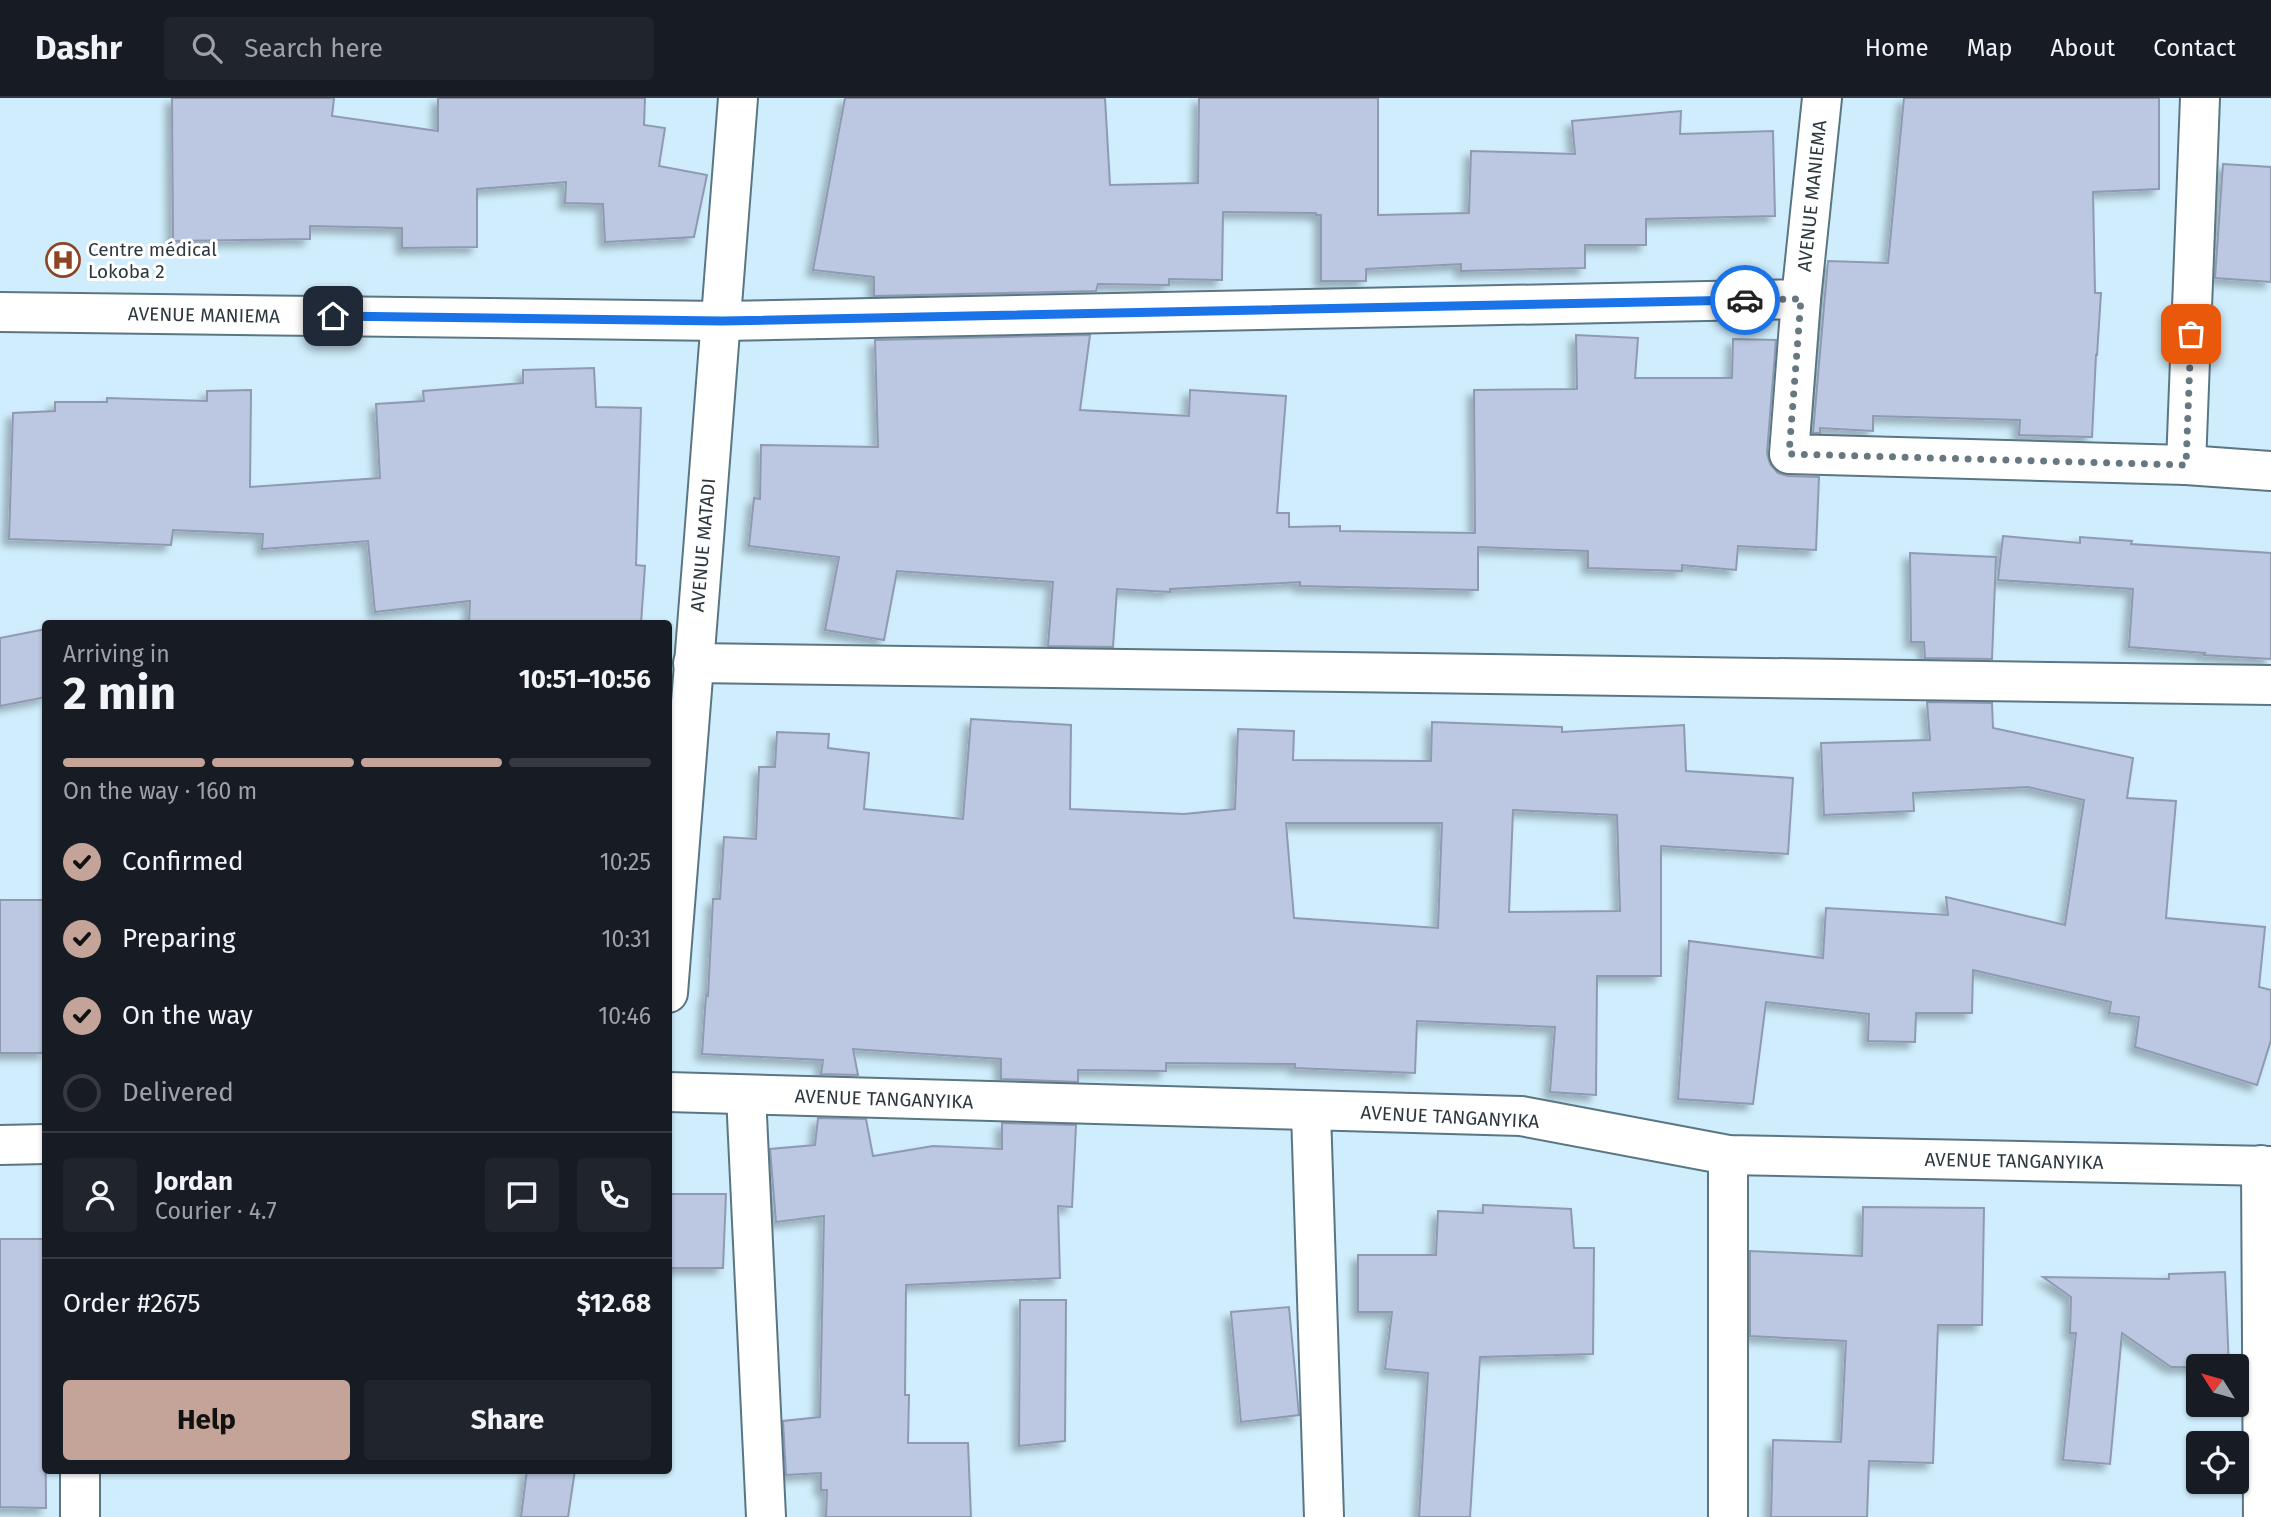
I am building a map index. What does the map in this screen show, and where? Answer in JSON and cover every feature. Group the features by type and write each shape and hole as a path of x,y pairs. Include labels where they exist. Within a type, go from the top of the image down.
{"street":[{"name":"AVENUE MATADI","path":"672,940 738,98"},
{"name":"AVENUE MANIEMA","path":"0,312 722,321 1801,299 1822,98"},
{"path":"2186,465 2200,98"},
{"path":"1801,299 1789,454 2186,465 2271,471"},
{"path":"693,663 2271,685"},
{"name":"AVENUE TANGANYIKA","path":"672,1092 1521,1116 1728,1155 2266,1166"},
{"path":"746,1095 766,1517"},
{"path":"1311,1112 1324,1517"},
{"path":"0,1145 42,1144"},
{"path":"1728,1155 1728,1517"},
{"path":"2263,1517 2266,1166"},
{"path":"80,1474 80,1517"}],"building":[{"path":"172,98 334,98 332,116 438,131 438,98 645,98 644,125 665,128 659,166 707,175 694,237 605,242 603,204 565,203 566,182 477,189 477,247 402,248 402,228 310,226 310,239 173,241"},
{"path":"845,98 1105,98 1110,185 1198,183 1199,98 1378,98 1378,215 1469,213 1471,151 1575,154 1572,121 1681,111 1680,134 1773,131 1775,216 1646,219 1646,245 1585,245 1585,268 1461,271 1461,264 1366,269 1366,281 1321,281 1321,215 1223,212 1222,280 1169,279 1169,285 1098,284 1096,291 874,296 874,277 813,270"},
{"path":"1904,98 2159,98 2159,189 2093,192 2095,293 2101,293 2092,437 2019,435 2020,420 1873,416 1873,431 1820,428 1820,433 1813,433 1828,261 1888,263"},
{"path":"2223,164 2271,167 2271,282 2215,278"},
{"path":"1090,335 1080,410 1189,416 1190,390 1286,396 1277,513 1289,513 1289,527 1340,526 1340,531 1475,533 1474,390 1577,389 1576,335 1638,338 1635,378 1732,378 1733,339 1776,340 1767,453 1770,464 1778,473 1819,477 1816,550 1738,546 1736,570 1682,565 1682,571 1588,568 1588,551 1478,547 1478,590 1300,586 1300,582 1170,589 1170,592 1117,589 1113,647 1048,646 1053,582 897,571 884,640 825,630 839,557 749,546 754,498 760,499 761,445 878,447 875,340"},
{"path":"594,368 596,407 641,408 636,565 645,566 641,620 469,620 470,601 375,612 368,541 262,549 263,534 173,530 171,545 9,539 13,413 55,411 55,402 107,402 107,398 207,401 207,391 251,390 250,487 380,478 376,404 424,401 423,391 523,383 523,370"},
{"path":"2003,536 2080,543 2080,537 2132,541 2131,544 2271,553 2271,659 2129,647 2133,589 1998,580"},
{"path":"1910,553 1996,557 1992,659 1925,658 1924,642 1911,642"},
{"path":"42,630 42,698 0,706 0,638"},
{"path":"1927,702 1992,703 1993,728 2133,758 2127,798 2176,801 2166,918 2265,927 2259,987 2271,990 2271,1040 2257,1085 2135,1047 2139,1017 2109,1013 2111,1002 1973,970 1972,1013 1916,1013 1915,1042 1868,1041 1869,1014 1766,1002 1753,1104 1678,1099 1689,941 1823,958 1826,908 1948,915 1946,897 2065,925 2084,800 2028,787 1913,793 1914,811 1824,815 1821,743 1930,740"},
{"path":"971,719 1071,725 1070,809 1184,814 1235,809 1238,729 1294,731 1293,760 1431,761 1432,722 1562,727 1562,732 1684,725 1686,771 1793,778 1788,854 1661,846 1661,976 1597,976 1596,1095 1550,1092 1555,1027 1417,1021 1415,1073 1295,1068 1295,1064 1166,1063 1166,1071 1078,1070 1078,1082 1001,1079 1001,1059 853,1049 858,1075 821,1074 823,1060 702,1054 713,899 720,899 724,837 756,839 759,767 775,767 777,732 829,734 828,748 869,753 864,809 963,819","holes":["1513,810 1617,815 1620,911 1509,912","1286,823 1442,823 1438,928 1294,918"]},
{"path":"0,900 42,900 42,1053 0,1053"},
{"path":"818,1118 866,1119 873,1156 933,1146 1002,1149 1002,1123 1076,1125 1072,1207 1058,1206 1060,1278 906,1285 905,1395 909,1395 908,1443 968,1443 971,1517 826,1517 827,1490 821,1490 821,1473 786,1475 783,1421 820,1417 824,1216 776,1222 770,1149 815,1145"},
{"path":"672,1194 726,1194 723,1268 672,1268"},
{"path":"1483,1205 1571,1209 1574,1248 1594,1248 1593,1354 1480,1357 1470,1517 1419,1517 1428,1373 1385,1369 1392,1312 1358,1312 1358,1255 1436,1255 1438,1211 1483,1213"},
{"path":"1863,1207 1984,1208 1982,1325 1938,1325 1933,1463 1869,1461 1867,1517 1771,1517 1773,1440 1841,1442 1846,1341 1750,1336 1750,1251 1862,1256"},
{"path":"0,1239 42,1239 42,1474 46,1474 46,1508 0,1507"},
{"path":"2225,1272 2228,1354 2186,1354 2186,1367 2171,1367 2122,1333 2110,1464 2063,1460 2076,1333 2070,1333 2071,1297 2043,1277 2169,1279 2169,1274"},
{"path":"1020,1300 1066,1300 1065,1441 1019,1446"},
{"path":"1289,1307 1299,1415 1241,1422 1231,1312"},
{"path":"526,1474 574,1474 568,1517 521,1517"}],"way so far":[{"path":"1745,300 1801,299 1789,454 2186,465 2191,334"}],"place":[{"name":"Centre médical Lokoba 2","path":"63,260"}],"route":[{"path":"333,316 722,321 1745,300"}]}
